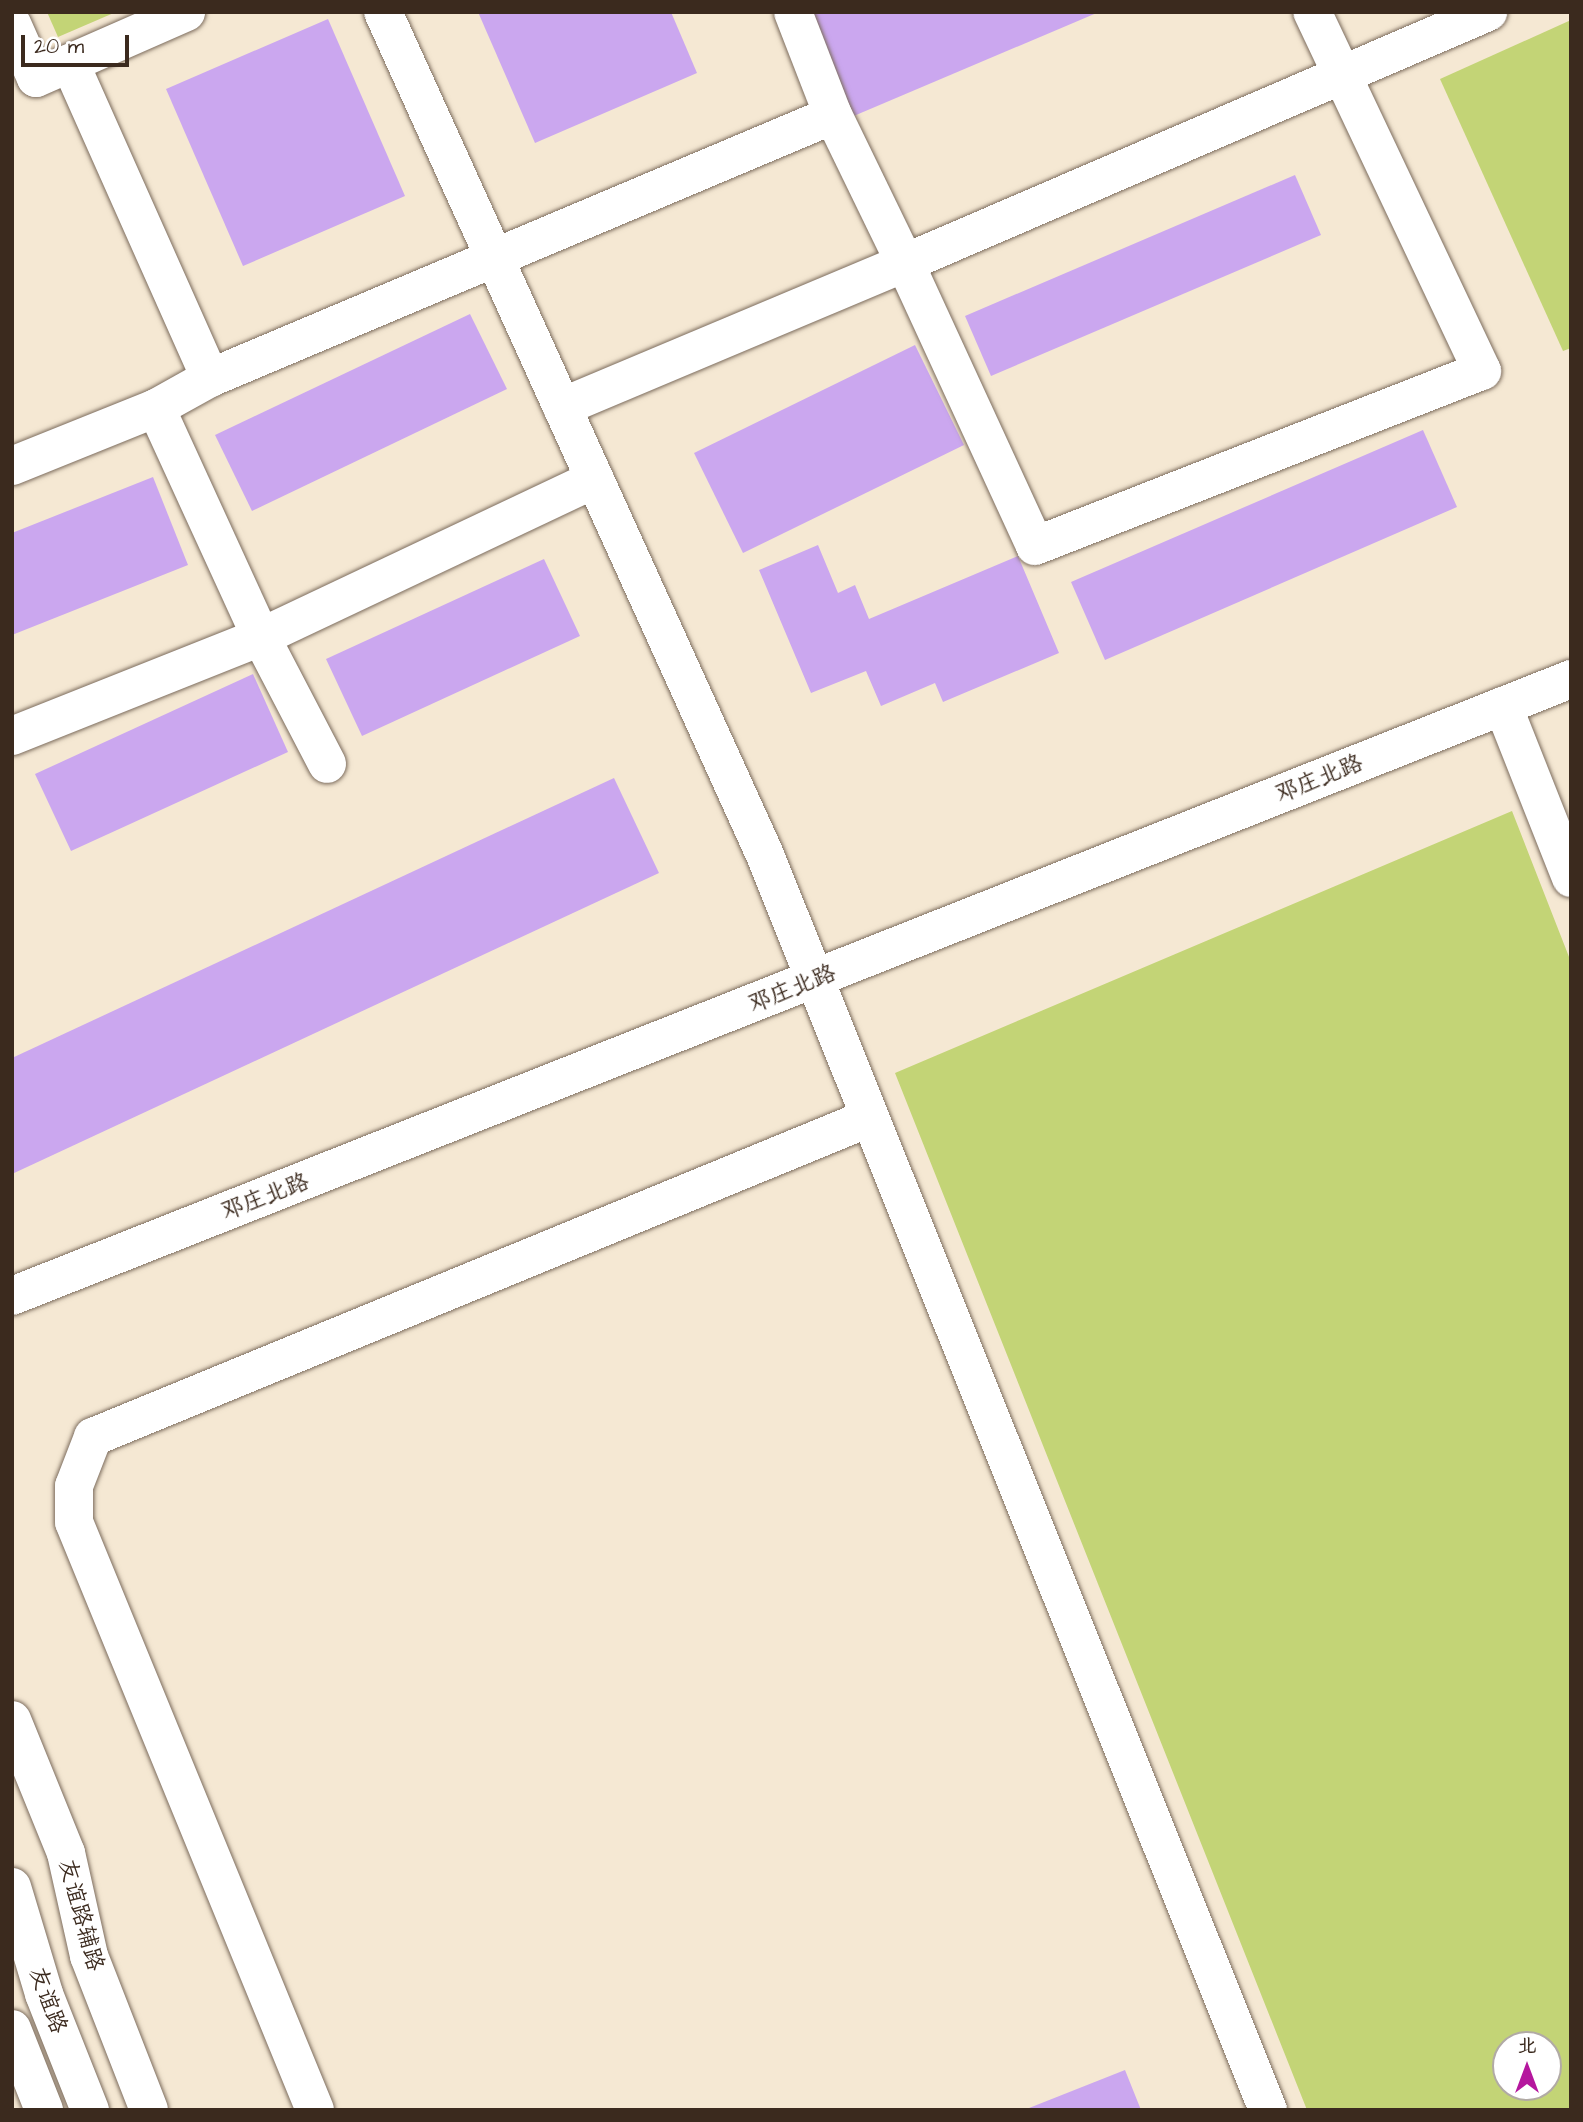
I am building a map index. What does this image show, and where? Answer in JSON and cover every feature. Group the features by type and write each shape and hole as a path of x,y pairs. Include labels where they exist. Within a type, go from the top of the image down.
{"street":[{"path":"12,24 24,83 186,12"},
{"path":"383,12 765,855 1268,2110"},
{"path":"793,12 833,115 905,263 1035,547 1482,371 1339,76 1312,12"},
{"path":"562,407 905,263 1488,12"},
{"path":"70,63 210,378"},
{"path":"12,466 156,408 210,378 833,115"},
{"path":"156,408 261,637 327,764"},
{"path":"12,736 261,637 595,479"},
{"name":"邓庄北路","path":"12,1296 814,981 1571,679"},
{"path":"1503,706 1571,878"},
{"path":"315,2110 74,1522 74,1486 93,1437 869,1118"},
{"name":"友谊路辅路","path":"12,1720 66,1853 89,1956 149,2110"},
{"name":"友谊路","path":"12,1887 44,1994 90,2110"},
{"name":"友谊路","path":"12,2029 44,2110"}],"green space":[{"path":"47,12 116,12 58,37"},
{"path":"1571,20 1571,348 1563,351 1440,79"},
{"path":"1512,811 1571,962 1571,2110 1307,2110 895,1073"}],"building":[{"path":"478,12 671,12 697,73 535,143"},
{"path":"803,12 1099,12 849,118"},
{"path":"328,19 405,196 243,266 166,89"},
{"path":"1295,175 1321,235 991,376 965,316"},
{"path":"470,314 507,389 252,511 215,435"},
{"path":"915,345 964,445 743,553 694,453"},
{"path":"1423,430 1457,507 1105,660 1071,582"},
{"path":"153,477 188,565 12,635 12,533"},
{"path":"818,545 838,593 855,585 869,619 1018,556 1059,653 943,702 935,683 881,706 866,671 811,693 759,570"},
{"path":"544,559 580,636 362,736 326,659"},
{"path":"253,674 288,752 71,851 35,774"},
{"path":"614,778 659,873 12,1174 12,1058"},
{"path":"1125,2070 1141,2110 1024,2110"}]}
